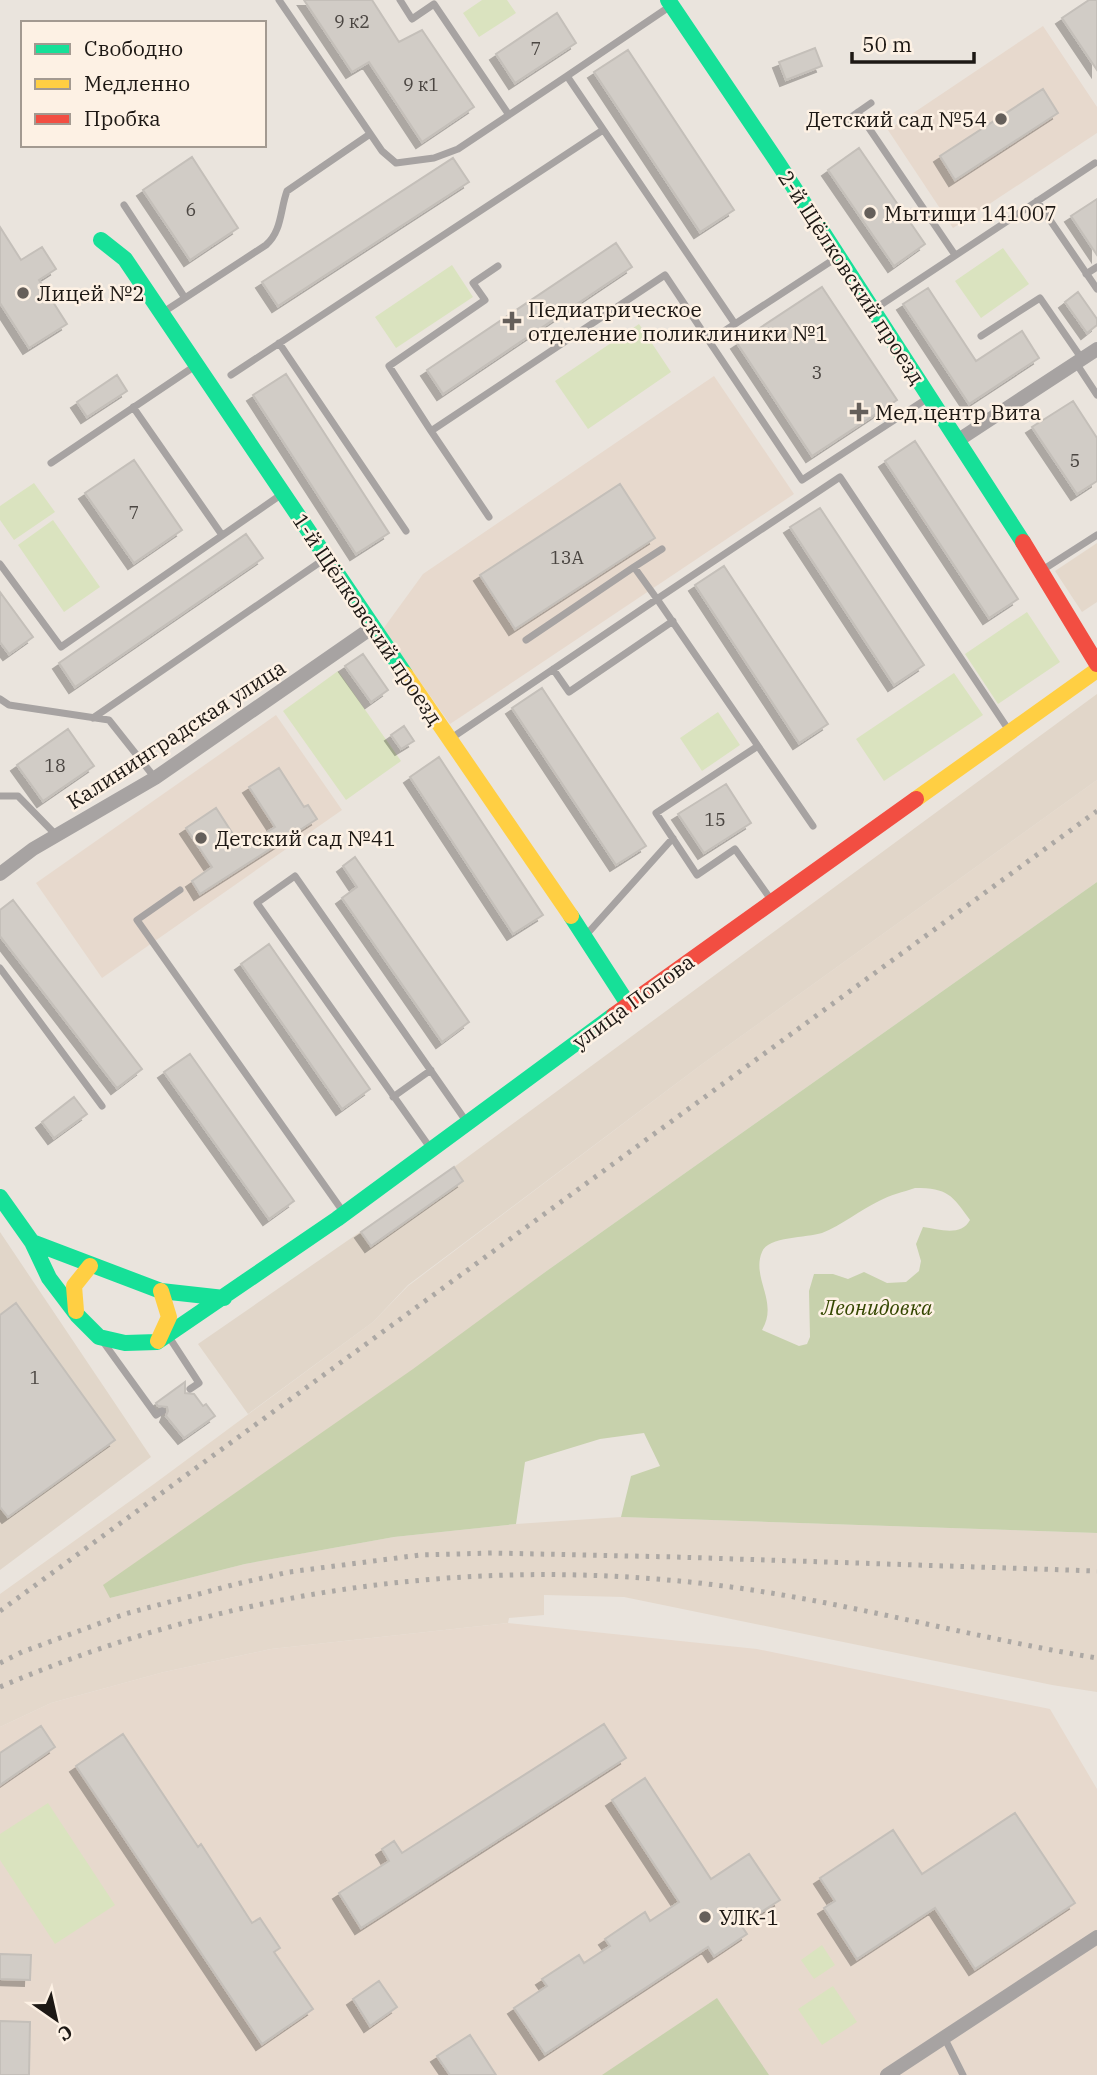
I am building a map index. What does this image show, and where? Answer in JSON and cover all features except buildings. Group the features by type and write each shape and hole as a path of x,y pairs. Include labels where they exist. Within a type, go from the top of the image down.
{"street":[{"name":"2-й Щёлковский проезд","path":"670,3 771,151 1041,571 1097,664"},
{"name":"1-й Щёлковский проезд","path":"101,240 125,259 449,740 585,936 628,1004"},
{"path":"957,441 1097,349"},
{"name":"Калининградская улица","path":"0,874 33,849 155,778 373,626"},
{"name":"улица Попова","path":"163,1338 345,1214 628,1004 1097,670"},
{"path":"0,1196 32,1242 49,1278 77,1315 99,1337 125,1343 163,1338 169,1324 170,1310 161,1291"},
{"path":"32,1242 161,1291 224,1298"},
{"path":"77,1315 72,1292 78,1277 90,1266"},
{"path":"887,2075 1097,1937"}],"lane":[{"path":"279,0 370,134 396,163 434,158 458,149 670,3"},
{"path":"400,0 412,19 434,4 509,115"},
{"path":"567,76 735,324"},
{"path":"848,119 872,103"},
{"path":"858,112 956,255"},
{"path":"231,375 603,130"},
{"path":"162,314 266,245 278,230 287,191 370,134"},
{"path":"873,310 1094,163"},
{"path":"1037,201 1097,289"},
{"path":"124,205 185,298"},
{"path":"709,341 839,257"},
{"path":"489,517 389,366 485,300 473,283 498,266"},
{"path":"1087,274 1097,267"},
{"path":"431,431 665,275 802,481 929,397"},
{"path":"981,336 1041,298 1097,395"},
{"path":"279,343 406,531"},
{"path":"51,463 196,365"},
{"path":"133,407 222,536"},
{"path":"449,740 840,477 1011,733"},
{"path":"0,564 61,647 283,493"},
{"path":"1041,571 1097,535"},
{"path":"526,640 662,549"},
{"path":"93,718 326,557"},
{"path":"634,567 813,826"},
{"path":"553,669 569,692 673,621"},
{"path":"0,699 9,705 108,720 155,778"},
{"path":"758,746 656,813 697,875 735,849 772,902"},
{"path":"0,796 18,796 58,836"},
{"path":"585,936 673,838"},
{"path":"431,1150 257,903 295,876 468,1124"},
{"path":"180,890 136,920 345,1214"},
{"path":"0,968 102,1106"},
{"path":"393,1097 431,1070"},
{"path":"99,1337 156,1415 162,1411"},
{"path":"163,1338 200,1382 190,1389"},
{"path":"944,2037 963,2075"}],"shaded area":[{"name":"Детский сад №54","path":"1043,26 1097,107 1097,133 953,228 888,130"},
{"path":"714,376 794,494 450,724 383,629 423,574"},
{"path":"1097,543 1097,602 1082,612 1055,571"},
{"path":"1097,694 1097,780 701,1065 408,1285 373,1322 248,1414 198,1344 454,1167"},
{"name":"Детский сад №41","path":"276,715 342,810 102,978 36,883"},
{"path":"1097,780 1097,882 548,1270 110,1598 245,1564 394,1537 516,1524 621,1517 1097,1533 1097,1692 624,1597 544,1595 544,1615 509,1618 508,1623 271,1649 164,1672 51,1703 0,1727 0,1594 373,1322 408,1286 701,1065"},
{"path":"0,1232 151,1457 0,1570"},
{"path":"508,1623 757,1649 1050,1709 1097,1789 1097,2075 0,2075 0,1727 51,1703 164,1672 271,1649"}],"green space":[{"path":"482,0 507,0 516,13 479,37 463,13"},
{"path":"1003,248 1029,284 981,318 955,281"},
{"path":"452,265 473,297 396,348 375,317"},
{"path":"639,324 671,372 588,429 555,381"},
{"path":"34,483 55,512 14,540 0,520 0,506"},
{"path":"53,520 100,587 64,612 18,545"},
{"path":"1027,612 1060,662 998,704 965,654"},
{"path":"338,671 401,761 346,800 283,711"},
{"path":"954,673 983,715 884,781 856,739"},
{"path":"718,712 740,745 702,771 680,738"},
{"name":"Леонидовка","path":"1097,882 1097,1533 621,1517 631,1476 660,1466 644,1433 600,1439 525,1462 516,1524 394,1537 245,1564 110,1598 103,1585 413,1369 548,1270","holes":["915,1188 935,1189 948,1195 970,1220 961,1229 955,1230 923,1227 916,1244 921,1261 919,1271 906,1282 887,1283 864,1272 848,1279 833,1274 814,1274 809,1291 810,1337 807,1344 799,1346 762,1330 768,1310 760,1262 766,1247 780,1240 822,1233 888,1197"]},
{"path":"48,1803 115,1905 55,1944 0,1860 0,1834"},
{"path":"822,1945 835,1965 814,1979 801,1960"},
{"path":"833,1986 857,2022 822,2045 798,2009"},
{"path":"717,1998 769,2075 602,2075"}],"railway":[{"path":"0,1611 1097,811"},
{"path":"0,1663 22,1652 125,1614 232,1585 289,1572 420,1555 492,1553 676,1557 1097,1571"},
{"path":"0,1687 86,1654 173,1626 261,1604 351,1588 441,1579 532,1575 624,1577 764,1592 1097,1658"}],"traffic: fast":[{"path":"668,0 778,163 1023,542"},
{"path":"101,240 125,259 405,674"},
{"path":"571,916 628,1004"},
{"path":"157,1342 337,1219 614,1015"},
{"path":"0,1197 32,1242 49,1278 77,1315 99,1337 125,1343 157,1342"},
{"path":"32,1242 161,1291 224,1298"}],"traffic: slow":[{"path":"916,799 1097,670"},
{"path":"405,674 571,916"},
{"path":"76,1311 74,1286 90,1266"},
{"path":"158,1341 169,1317 161,1291"}],"traffic: jam":[{"path":"1023,542 1097,664"},
{"path":"614,1015 916,799"}],"place":[{"name":"Детский сад №54","path":"1001,119"},
{"name":"Мытищи 141007","path":"870,213"},
{"name":"Лицей №2","path":"23,293"},
{"name":"Педиатрическое отделение поликлиники №1","path":"512,321"},
{"name":"Мед.центр Вита","path":"859,412"},
{"name":"Детский сад №41","path":"201,838"},
{"name":"УЛК-1","path":"705,1917"}]}
